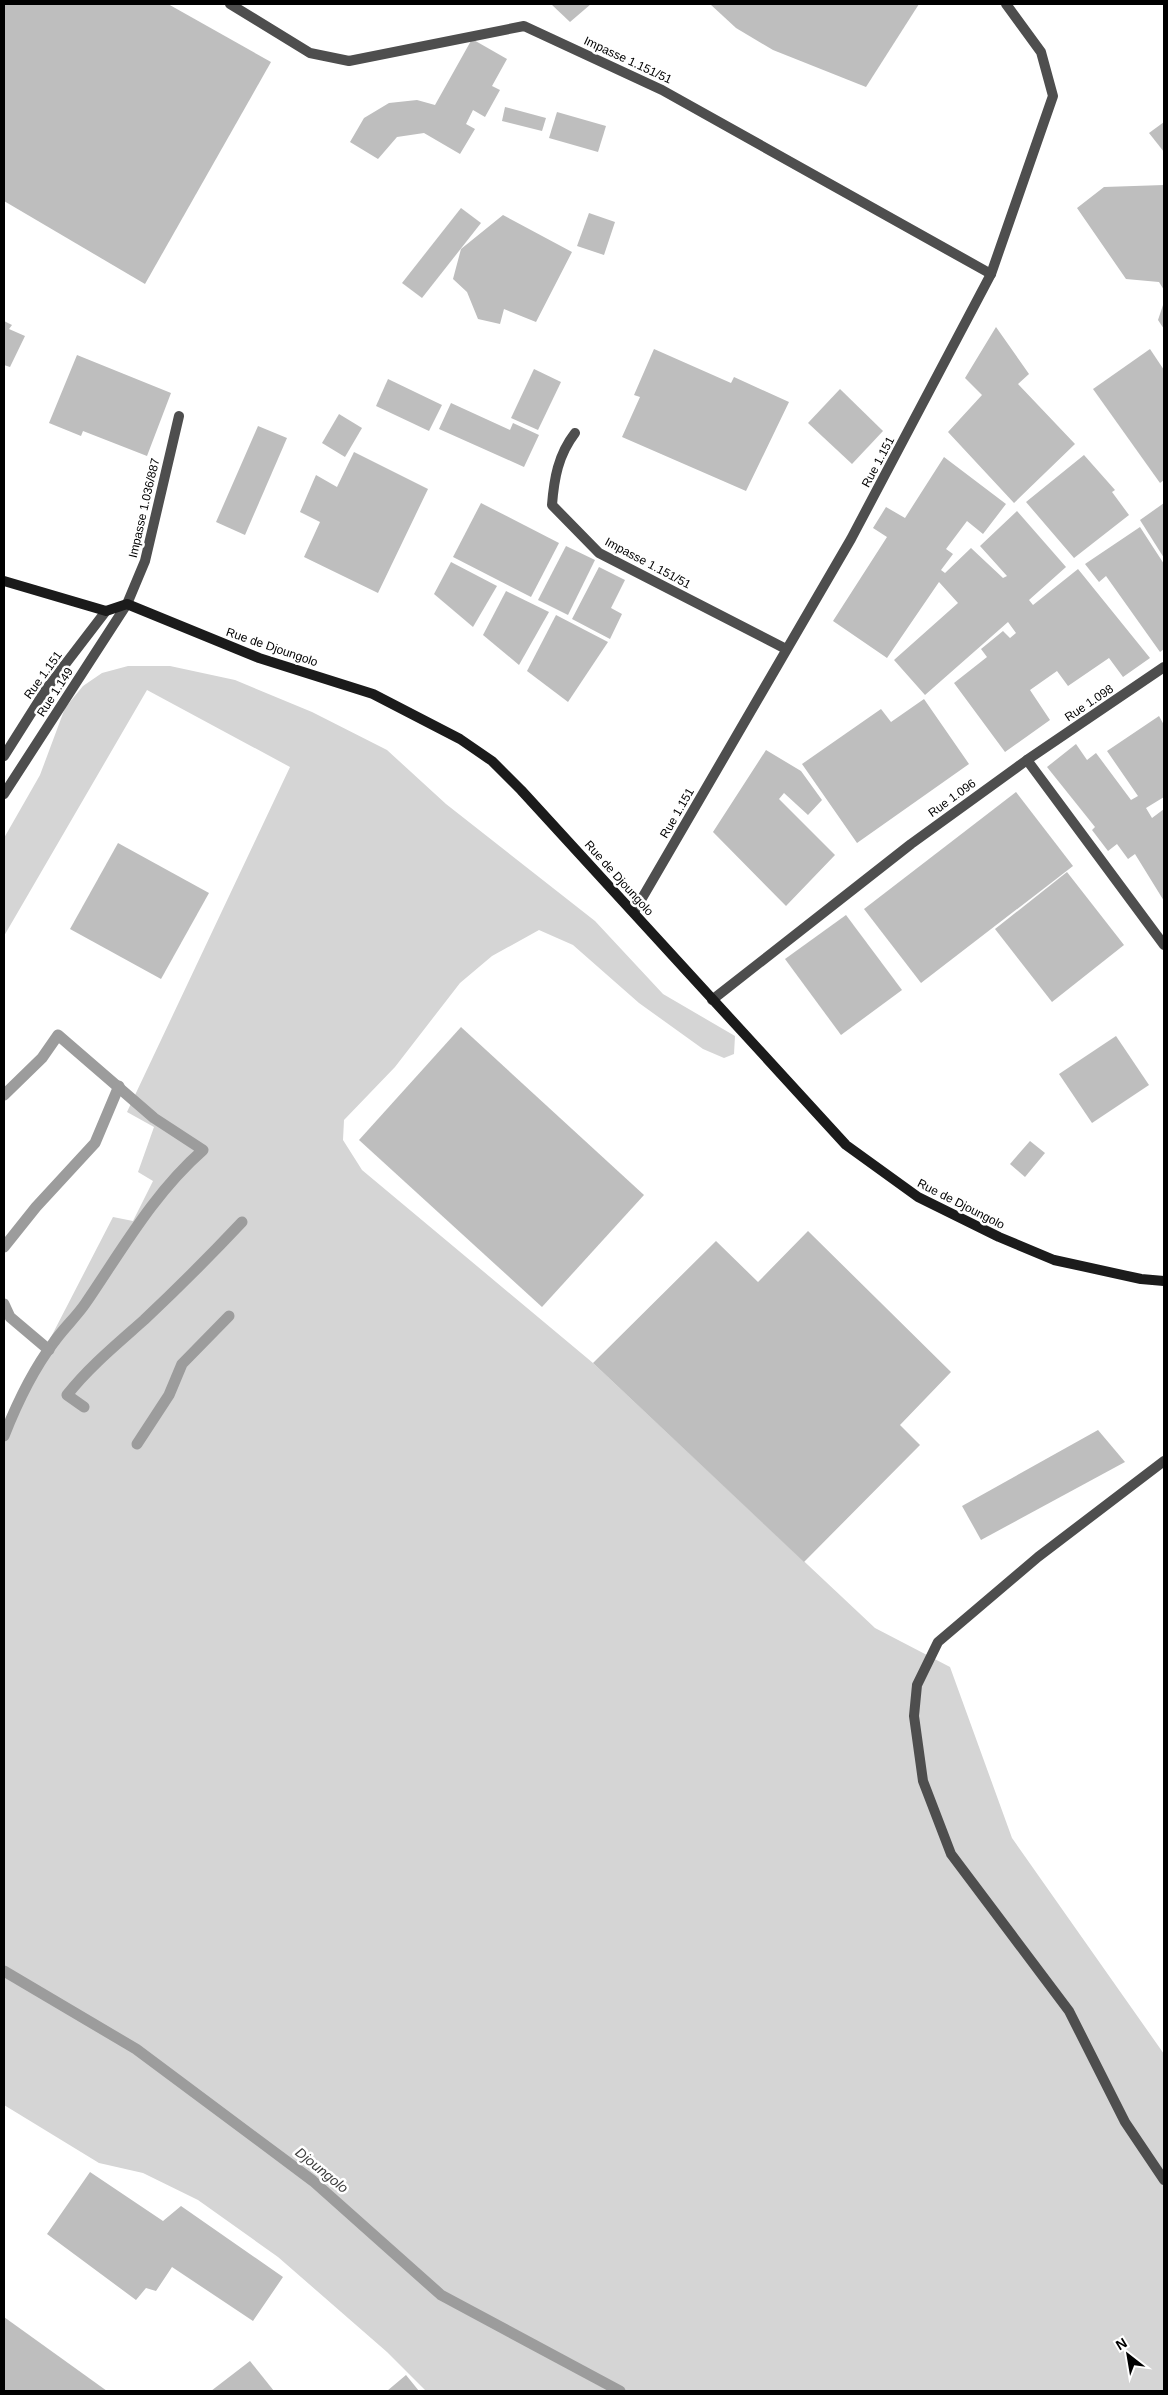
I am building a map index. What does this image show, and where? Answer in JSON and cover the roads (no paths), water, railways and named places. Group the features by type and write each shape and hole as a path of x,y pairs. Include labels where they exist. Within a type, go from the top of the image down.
{"street":[{"name":"Impasse 1.151/51","path":"230,4 310,53 349,61 524,26 662,90 991,274"},
{"name":"Rue 1.151","path":"634,912 851,539 991,274 1053,96 1042,52 1006,4"},
{"name":"Impasse 1.036/887","path":"127,604 145,561 178,416"},
{"name":"Impasse 1.151/51","path":"575,433 565,446 557,470 552,505 599,553 786,649"},
{"path":"4,581 106,612 127,604"},
{"name":"Rue 1.149","path":"4,794 127,604"},
{"name":"Rue de Djoungolo","path":"127,604 259,658 373,694 460,740 492,761 521,790 846,1145 918,1198 999,1238 1054,1260 1140,1280 1164,1281"},
{"name":"Rue 1.151","path":"4,756 47,688 106,612"},
{"name":"Rue 1.098","path":"1027,760 1164,667"},
{"path":"1027,760 1164,945"},
{"name":"Rue 1.096","path":"712,1000 911,844 1027,760"},
{"path":"1164,1461 1038,1557 938,1642 917,1685 914,1716 923,1781 951,1854 1069,2012 1125,2122 1164,2180"}],"waterway":[{"path":"4,1095 42,1058 58,1035 154,1118 203,1150 185,1167 153,1204 78,1314 46,1353 14,1411 4,1436"},
{"path":"4,1247 36,1207 95,1143 119,1086"},
{"path":"84,1407 67,1395 104,1356 182,1284 242,1222"},
{"path":"4,1304 10,1317 49,1350"},
{"path":"137,1444 169,1395 182,1364 229,1316"},
{"name":"Djoungolo","path":"4,1971 136,2049 313,2181 441,2295 620,2391"}]}
